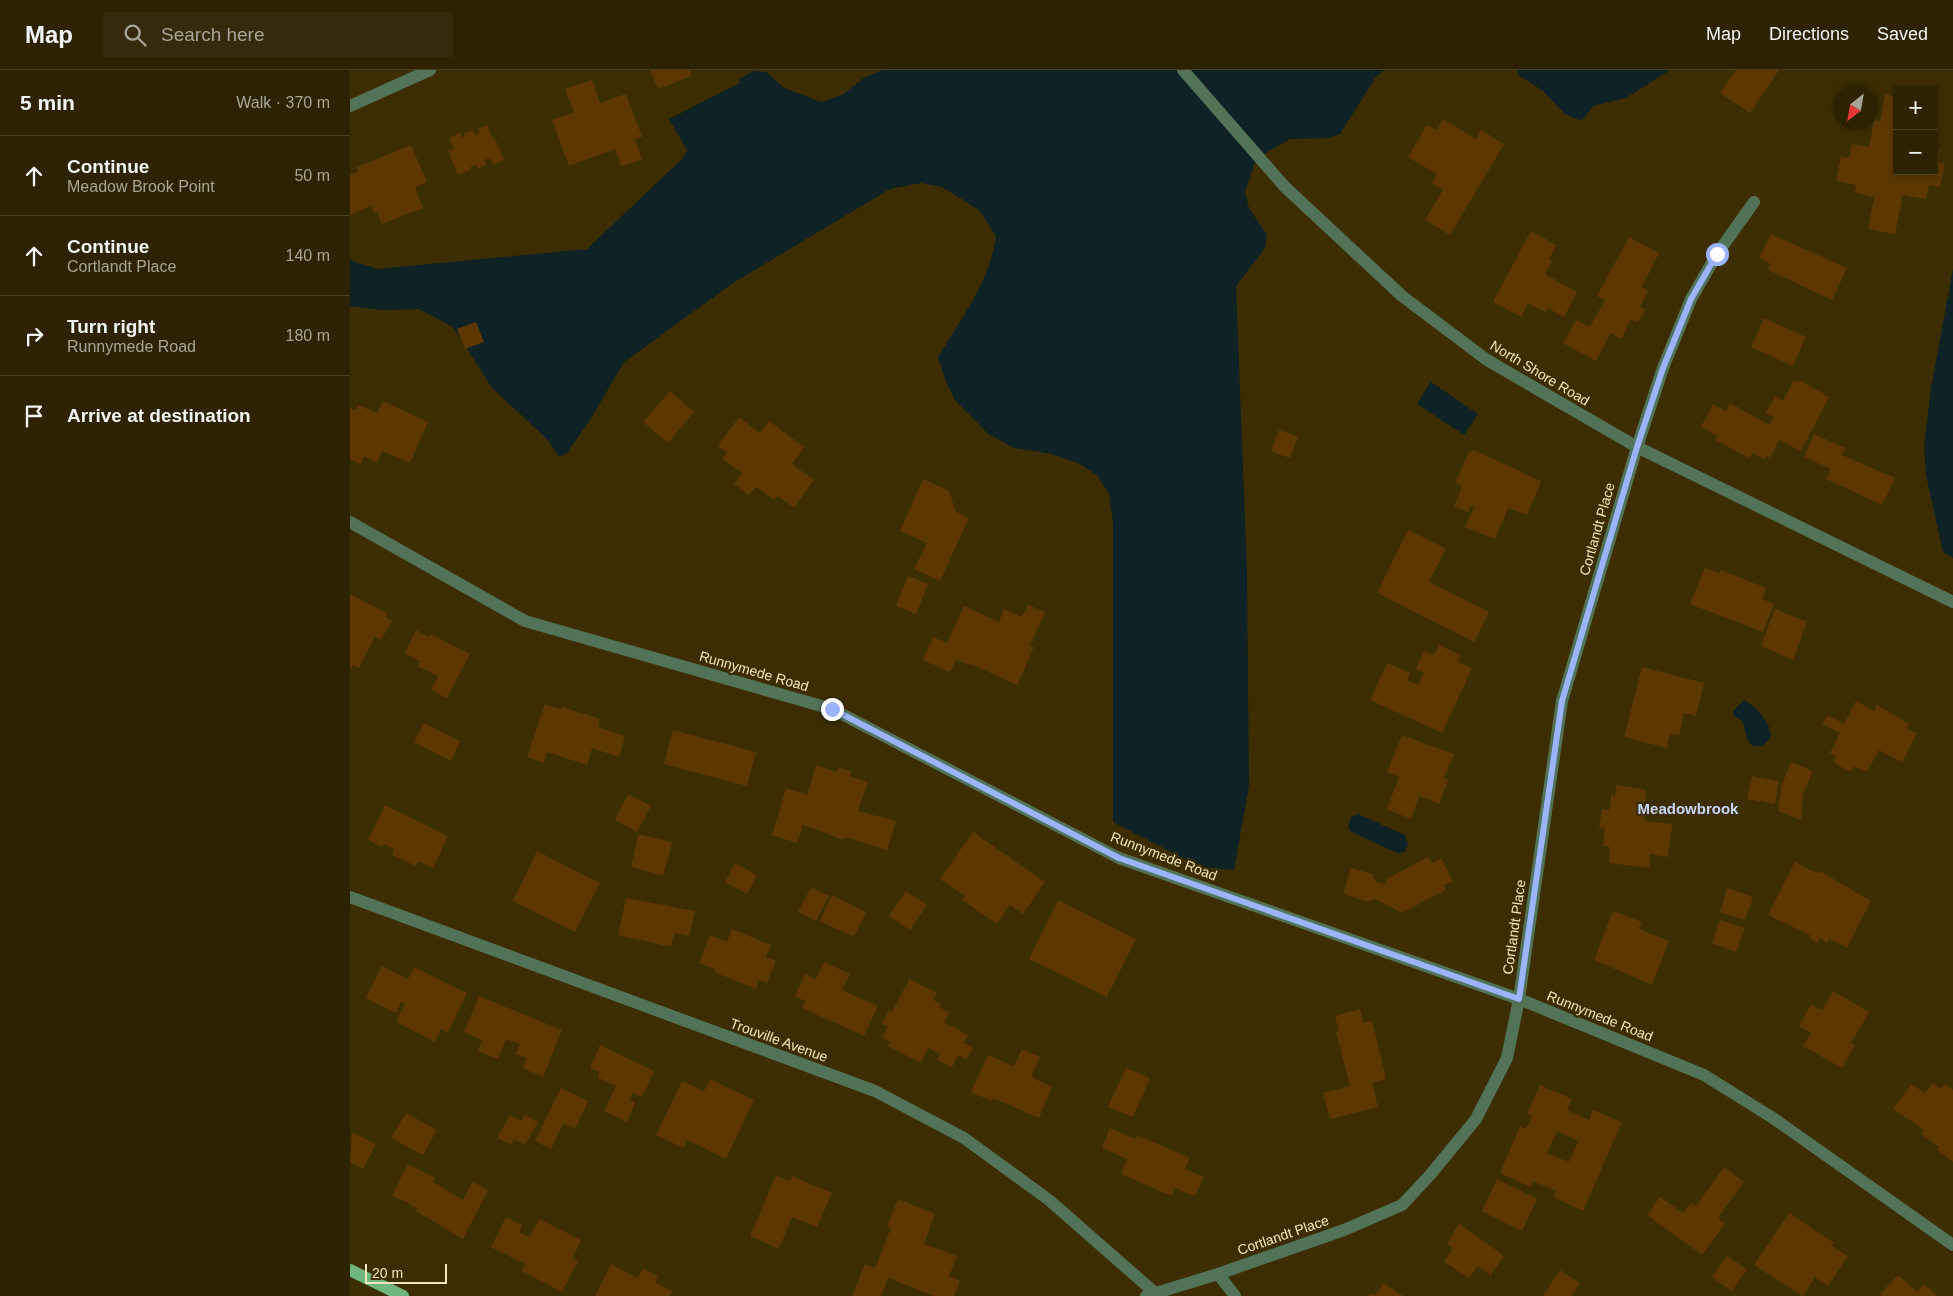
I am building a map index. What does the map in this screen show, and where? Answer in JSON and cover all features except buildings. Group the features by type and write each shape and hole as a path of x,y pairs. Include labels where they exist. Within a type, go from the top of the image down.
{"main road":[{"path":"350,1270 403,1296"}],"street":[{"path":"350,106 430,70"},
{"name":"North Shore Road","path":"1183,70 1284,187 1402,296 1487,360 1637,447 1953,602"},
{"name":"Cortlandt Place","path":"1150,1294 1218,1274 1344,1230 1402,1205 1430,1175 1476,1119 1507,1058 1519,999 1562,701 1637,447 1663,368 1691,299 1717,254 1754,202"},
{"name":"Runnymede Road","path":"350,522 525,620 832,709 1119,858 1519,999 1704,1075 1773,1118 1953,1245"},
{"name":"Trouville Avenue","path":"350,897 875,1092 964,1138 1049,1200 1150,1294"},
{"path":"1218,1274 1235,1296"}],"water":[{"path":"882,70 1384,70 1376,77 1340,134 1328,138 1290,139 1256,159 1245,192 1249,208 1267,235 1265,248 1236,286 1247,572 1249,786 1234,870 1200,867 1113,822 1113,522 1109,494 1097,475 1078,463 1051,454 1014,448 988,434 955,400 946,382 938,357 981,284 993,253 996,236 979,210 942,187 921,183 890,189 733,283 624,362 590,420 566,454 559,457 548,440 492,388 453,327 419,309 382,310 350,306 350,257 352,261 378,269 587,249 682,159 687,150 669,119 740,83 739,79 754,71 766,72 784,88 821,102 842,95 864,78"},
{"path":"1517,70 1670,70 1626,98 1593,106 1582,121 1565,114 1543,91 1520,76"},
{"path":"1953,269 1953,558 1943,552 1926,475 1924,447 1931,388"},
{"path":"1431,382 1478,414 1464,435 1417,404"},
{"path":"1744,700 1758,711 1769,726 1771,737 1762,746 1752,746 1747,739 1743,722 1733,715 1733,711"},
{"path":"1358,814 1405,835 1408,845 1404,852 1397,853 1350,831 1348,827 1351,817"}],"district":[{"name":"Meadowbrook","path":"1688,808"}],"route":[{"path":"832,709 1119,858 1519,999 1562,701 1637,447 1663,368 1691,299 1717,254"}]}
